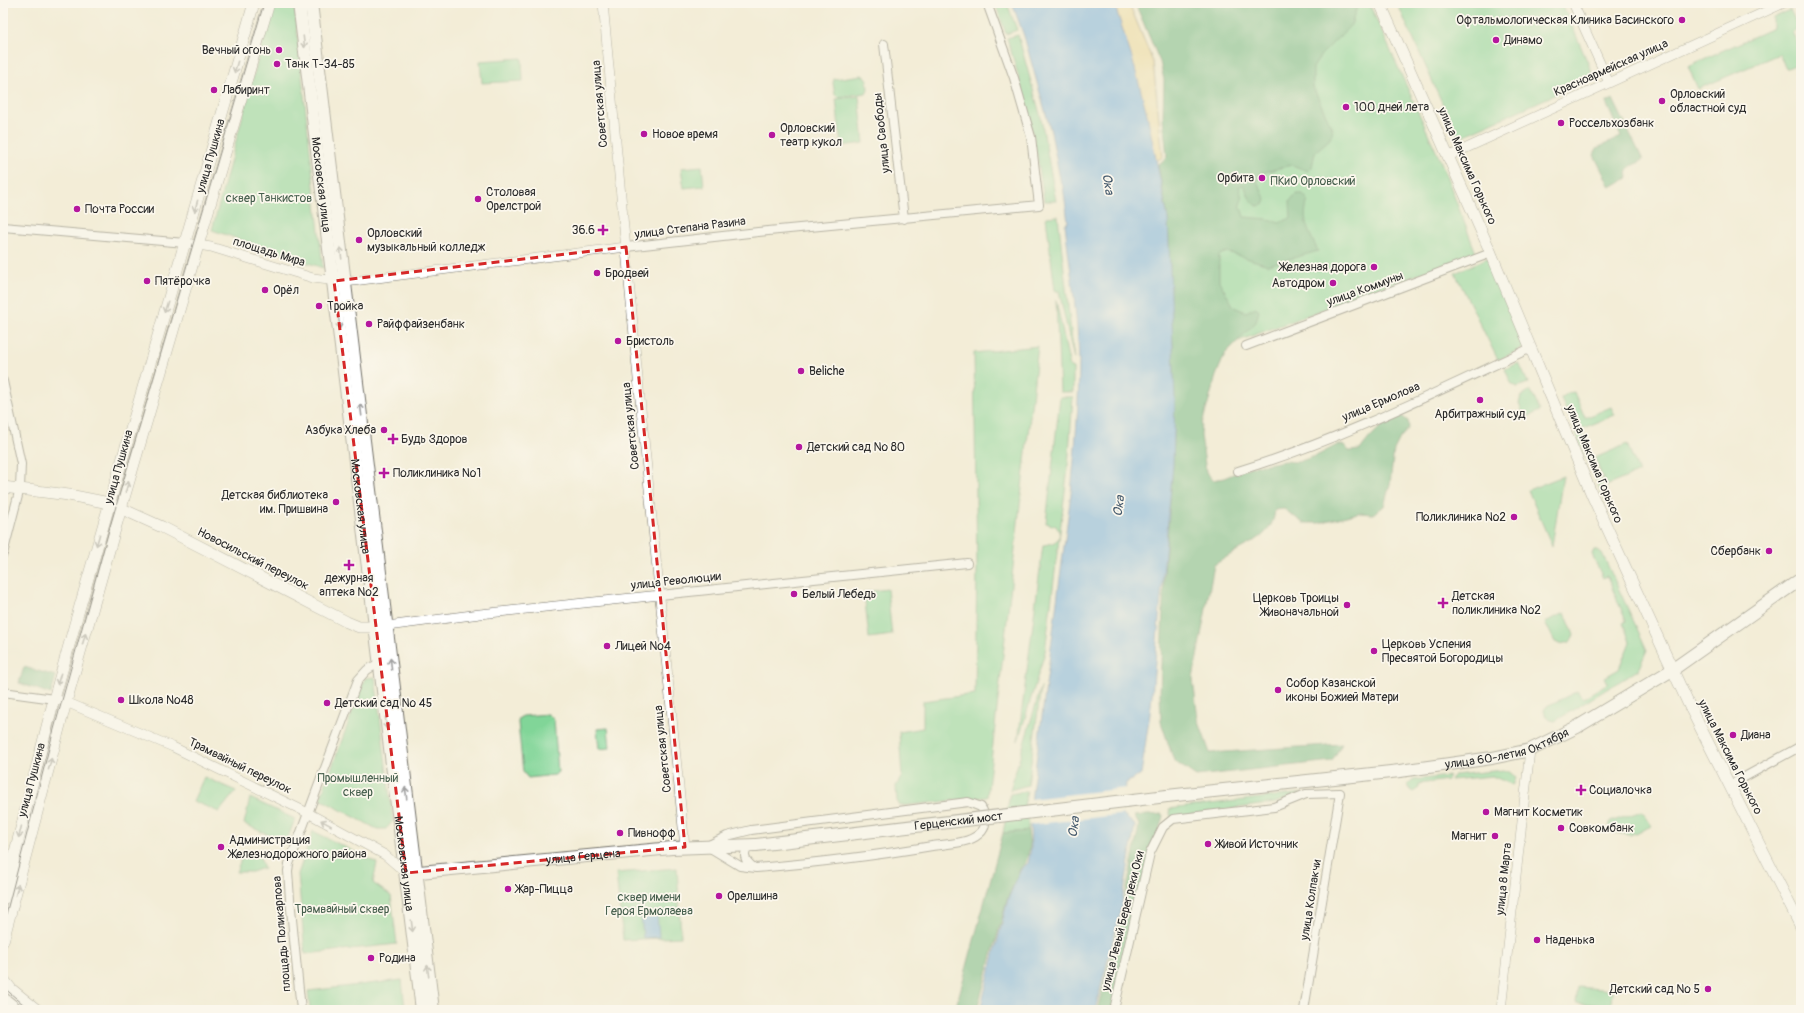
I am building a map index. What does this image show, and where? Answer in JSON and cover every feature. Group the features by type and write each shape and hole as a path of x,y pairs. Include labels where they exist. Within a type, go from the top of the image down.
{"main road":[{"name":"улица Пушкина","path":"3,899 54,699 109,503 254,3"},
{"name":"улица Пушкина","path":"3,941 66,702 121,508 269,3"},
{"name":"Московская улица","path":"299,3 387,626 411,873 422,1010"},
{"name":"Московская улица","path":"311,3 379,663 433,1010"},
{"name":"улица Максима Горького","path":"1380,3 1491,253 1592,495 1672,670 1801,928"},
{"name":"Новосильский переулок","path":"3,487 20,488 109,503 347,622 359,627 375,628 387,626"},
{"name":"улица 60-летия Октября","path":"1167,796 1400,771 1492,758 1530,750 1577,727 1672,670 1801,578"},
{"name":"Герценский мост","path":"753,845 1167,796"},
{"name":"улица Герцена","path":"411,873 685,847 753,845"},
{"path":"3,979 7,989 37,1010"},
{"path":"3,998 18,1010"}],"street":[{"name":"Советская улица","path":"603,3 685,847"},
{"name":"улица Степана Разина","path":"339,282 758,232 1039,205 1031,137 1010,65 987,3"},
{"path":"1573,3 1609,83"},
{"name":"Красноармейская улица","path":"1449,156 1784,3"},
{"name":"улица Свободы","path":"884,44 904,219"},
{"path":"3,227 185,243"},
{"name":"площадь Мира","path":"185,243 211,247 313,278 339,282"},
{"name":"улица Коммуны","path":"1246,346 1491,253"},
{"name":"улица Ермолова","path":"1238,471 1279,459 1308,447 1396,410 1531,348"},
{"path":"3,381 22,464 20,488 3,554"},
{"name":"улица Революции","path":"387,626 660,595 968,563"},
{"name":"площадь Поликарпова","path":"301,1010 288,871 291,855 351,698 362,674 379,663"},
{"path":"3,692 54,699"},
{"name":"Трамвайный переулок","path":"54,699 66,702 173,747 308,812 385,855 411,873"},
{"path":"1730,785 1801,746"},
{"name":"улица 8 Марта","path":"1501,1010 1530,750"},
{"name":"улица Левый Берег реки Оки","path":"1114,1010 1150,853 1163,826 1173,819 1274,807 1306,794 1340,793"},
{"name":"улица Колпакчи","path":"1307,1010 1340,793"},
{"path":"968,802 981,807 986,818 986,824 981,833 969,839 956,842 878,855 754,868 740,866 707,846 727,836 751,830 968,802"},
{"path":"753,845 744,853 744,857 754,868"}],"highlighted area":[{"path":"626,247 685,847 406,873 334,281"}],"green space":[{"name":"сквер Танкистов","path":"273,3 294,3 323,268 212,230"},
{"path":"995,3 1007,3 1017,30 1006,34"},
{"path":"1135,3 1358,4 1351,25 1321,55 1313,68 1313,87 1333,130 1330,139 1315,152 1312,167 1308,171 1292,165 1261,173 1257,181 1266,200 1264,205 1257,206 1250,199 1244,185 1239,186 1242,199 1240,204 1244,217 1268,219 1279,223 1291,218 1290,201 1296,194 1303,194 1308,200 1305,214 1307,226 1318,251 1268,265 1227,252 1219,255 1219,281 1234,307 1246,312 1256,307 1259,311 1256,322 1225,354 1216,376 1202,424 1201,435 1206,472 1213,480 1224,478 1250,467 1284,461 1298,462 1318,455 1337,445 1344,445 1349,451 1360,450 1368,439 1399,414 1408,421 1409,428 1400,438 1394,450 1390,484 1384,506 1374,514 1358,513 1319,523 1303,523 1284,509 1275,510 1274,518 1267,531 1257,539 1214,565 1193,679 1198,719 1210,753 1342,744 1332,761 1196,776 1174,761 1161,722 1160,694 1164,574 1173,465 1175,400 1168,219 1158,165 1167,157 1163,118 1164,80 1160,62"},
{"name":"ПКиО Орловский","path":"1148,3 1369,3 1441,162 1476,253 1195,357 1192,203"},
{"name":"Динамо","path":"1397,3 1562,3 1594,77 1458,138"},
{"path":"1790,10 1799,28 1792,32 1801,51 1801,62 1786,69 1779,54 1698,89 1688,66 1773,28 1773,18"},
{"path":"1018,35 1041,118 1056,201 1044,201 1038,160 1029,119 1007,38"},
{"path":"522,58 523,81 482,83 480,61"},
{"path":"862,75 867,79 868,89 866,93 839,97 835,95 833,83 834,79"},
{"path":"859,96 864,143 841,146 836,99"},
{"path":"1613,99 1643,160 1631,166 1627,170 1628,178 1610,187 1594,155 1597,148 1621,137 1606,103"},
{"path":"702,166 704,186 684,188 681,168"},
{"path":"1058,216 1074,359 1059,291 1055,291 1046,217"},
{"path":"1487,258 1526,347 1498,360 1455,273"},
{"path":"1056,300 1070,367 1073,368 1073,392 1060,392"},
{"path":"1038,346 987,797 900,806 897,801 896,786 902,776 899,732 923,728 923,701 975,694 977,568 974,353"},
{"path":"1519,363 1528,383 1517,387 1511,383 1505,369"},
{"path":"1531,391 1540,411 1525,418 1519,404 1521,396"},
{"path":"1574,392 1585,418 1611,407 1615,415 1581,429 1612,508 1605,502 1561,398 1568,393"},
{"path":"1060,397 1073,397 1068,467 1045,652 1018,741 1043,545 1055,542 1059,537 1059,530 1056,526 1046,523"},
{"path":"1627,444 1639,472 1606,486 1595,458"},
{"path":"1563,476 1552,546 1528,490"},
{"path":"1594,550 1598,550 1602,553 1647,650 1638,670 1553,721 1545,715 1544,710 1547,706 1578,691 1583,698 1608,683 1605,677 1619,669 1630,642 1623,623 1626,621 1607,576 1603,578 1593,557 1592,554"},
{"path":"887,589 892,635 869,638 864,592"},
{"path":"1565,613 1574,635 1570,642 1560,644 1555,642 1545,622"},
{"path":"24,667 56,676 51,694 19,683"},
{"name":"Промышленный сквер","path":"375,677 393,821 386,829 377,829 320,799 365,678"},
{"path":"1041,687 1028,785 1010,790"},
{"path":"548,714 554,720 558,772 555,775 528,778 523,772 518,722 519,718 523,716"},
{"path":"608,728 610,748 599,749 597,729"},
{"path":"1503,770 1508,771 1516,777 1513,785 1492,776 1451,780 1454,775"},
{"path":"1450,776 1447,780 1419,784 1419,788 1413,792 1410,790 1408,784 1412,780"},
{"path":"204,777 236,791 219,812 193,801"},
{"path":"1027,791 1024,806 1029,805 1028,831 1003,833 1010,794"},
{"path":"1302,793 1275,803 1171,817 1169,809"},
{"path":"250,798 295,819 286,843 244,824"},
{"path":"1642,811 1652,826 1630,835 1609,832 1610,822"},
{"path":"1162,814 1163,816 1112,1010 1097,1010 1122,914 1139,825 1134,816"},
{"name":"Трамвайный сквер","path":"313,831 377,863 373,883 391,896 397,944 305,954 298,874"},
{"path":"1028,831 1030,847 1026,862 1020,869 1007,900 977,1010 955,1010 1003,833"},
{"path":"245,849 259,855 264,868 252,872 236,872"},
{"name":"сквер имени Героя Ермолаева","path":"677,868 681,937 623,940 616,873"},
{"path":"402,980 405,1010 310,1010 308,991"},
{"path":"1578,987 1612,990 1611,1006 1576,1003"}],"sand":[{"path":"1114,3 1129,3 1153,62 1163,157 1156,161 1138,81"}],"water":[{"name":"Ока","path":"1012,3 1114,3 1133,61 1147,114 1168,219 1175,400 1173,465 1151,706 1141,774 1126,783 1123,815 1135,825 1121,909 1095,1010 980,1010 1008,899 1021,869 1028,863 1031,848 1030,823 1032,793 1071,493 1078,395 1079,362 1077,328 1065,224 1068,222 1063,186 1061,184 1051,132 1024,36"},
{"path":"657,913 659,937 643,938 641,914"}],"pier":[{"path":"1127,788 1126,814 1028,825 1030,799"}],"tram line":[{"path":"3,926 53,733 109,530 264,3"},
{"path":"3,987 30,1010"}],"place":[{"name":"Офтальмологическая Клиника Басинского","path":"1682,20"},
{"name":"Динамо","path":"1496,40"},
{"name":"Вечный огонь","path":"279,50"},
{"name":"Танк Т-34-85","path":"277,64"},
{"name":"Лабиринт","path":"214,90"},
{"name":"Орловский областной суд","path":"1662,101"},
{"name":"100 дней лета","path":"1346,107"},
{"name":"Россельхозбанк","path":"1561,123"},
{"name":"Новое время","path":"644,134"},
{"name":"Орловский театр кукол","path":"772,135"},
{"name":"Орбита","path":"1262,178"},
{"name":"Столовая Орелстрой","path":"478,199"},
{"name":"Почта России","path":"77,209"},
{"name":"36.6","path":"603,230"},
{"name":"Орловский музыкальный колледж","path":"359,240"},
{"name":"Железная дорога","path":"1374,267"},
{"name":"Бродвей","path":"597,273"},
{"name":"Пятёрочка","path":"147,281"},
{"name":"Автодром","path":"1333,283"},
{"name":"Орёл","path":"265,290"},
{"name":"Тройка","path":"319,306"},
{"name":"Райффайзенбанк","path":"369,324"},
{"name":"Бристоль","path":"618,341"},
{"name":"Beliche","path":"801,371"},
{"name":"Арбитражный суд","path":"1480,400"},
{"name":"Азбука Хлеба","path":"384,430"},
{"name":"Будь Здоров","path":"393,439"},
{"name":"Детский сад № 80","path":"799,447"},
{"name":"Поликлиника №1","path":"384,473"},
{"name":"Детская библиотека им. Пришвина","path":"336,502"},
{"name":"Поликлиника №2","path":"1514,517"},
{"name":"Сбербанк","path":"1769,551"},
{"name":"дежурная аптека №2","path":"349,565"},
{"name":"Белый Лебедь","path":"794,594"},
{"name":"Детская поликлиника №2","path":"1443,603"},
{"name":"Церковь Троицы Живоначальной","path":"1347,605"},
{"name":"Лицей №4","path":"607,646"},
{"name":"Церковь Успения Пресвятой Богородицы","path":"1374,651"},
{"name":"Собор Казанской иконы Божией Матери","path":"1278,690"},
{"name":"Школа №48","path":"121,700"},
{"name":"Детский сад № 45","path":"327,703"},
{"name":"Диана","path":"1733,735"},
{"name":"Социалочка","path":"1581,790"},
{"name":"Магнит Косметик","path":"1486,812"},
{"name":"Совкомбанк","path":"1561,828"},
{"name":"Пивнофф","path":"620,833"},
{"name":"Магнит","path":"1495,836"},
{"name":"Живой Источник","path":"1208,844"},
{"name":"Администрация Железнодорожного района","path":"221,847"},
{"name":"Жар-Пицца","path":"508,889"},
{"name":"Орелшина","path":"719,896"},
{"name":"Наденька","path":"1537,940"},
{"name":"Родина","path":"371,958"},
{"name":"Детский сад № 5","path":"1708,989"}]}
